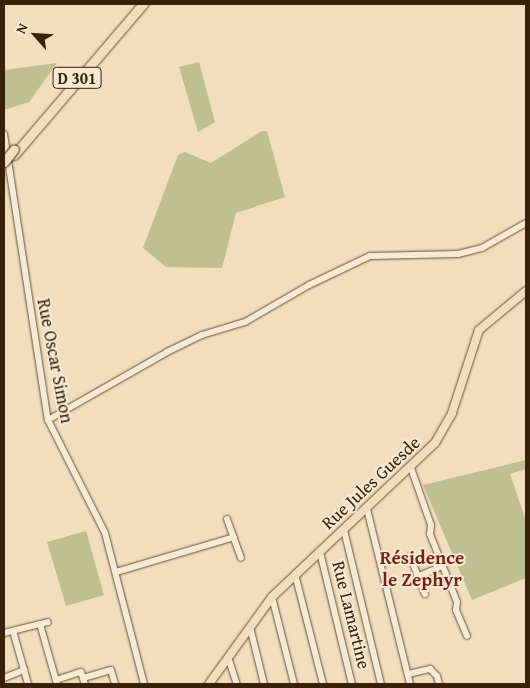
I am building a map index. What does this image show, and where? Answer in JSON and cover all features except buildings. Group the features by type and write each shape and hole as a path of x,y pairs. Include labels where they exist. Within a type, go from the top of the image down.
{"highway":[{"name":"D 301","path":"4,162 11,150 74,75 137,4"},
{"name":"D 301","path":"4,168 11,150 143,4"}],"main road":[{"name":"Rue Jules Guesde","path":"210,684 272,597 412,468 435,443 447,423 479,330 526,292"}],"street":[{"name":"Rue Oscar Simon","path":"4,134 11,150 9,176 48,420 99,518 116,572 144,684"},
{"path":"48,420 167,352 202,335 245,322 308,285 370,256 458,254 482,248 526,223"},
{"path":"412,468 467,636"},
{"path":"367,509 410,684"},
{"path":"227,519 241,558"},
{"path":"344,530 381,684"},
{"path":"116,572 234,538"},
{"name":"Rue Lamartine","path":"320,552 352,684"},
{"path":"410,556 425,594"},
{"path":"419,576 443,566"},
{"path":"295,574 323,684"},
{"path":"272,597 294,684"},
{"path":"4,633 48,622"},
{"path":"40,624 56,682 83,678 111,670 115,684"},
{"path":"250,627 264,684"},
{"path":"13,631 28,684"},
{"path":"228,657 237,684"},
{"path":"4,678 24,670"},
{"path":"408,674 430,670 437,676 439,684"}],"green space":[{"path":"199,62 215,122 198,132 179,67"},
{"path":"57,63 29,102 4,110 4,70"},
{"path":"262,131 267,131 285,197 236,213 222,268 166,267 143,248 178,155 185,152 211,163"},
{"path":"526,460 526,469 510,474 526,521 526,578 472,600 423,485"},
{"path":"86,531 104,595 66,606 47,542"}],"district":[{"name":"Résidence le Zephyr","path":"422,569"}]}
